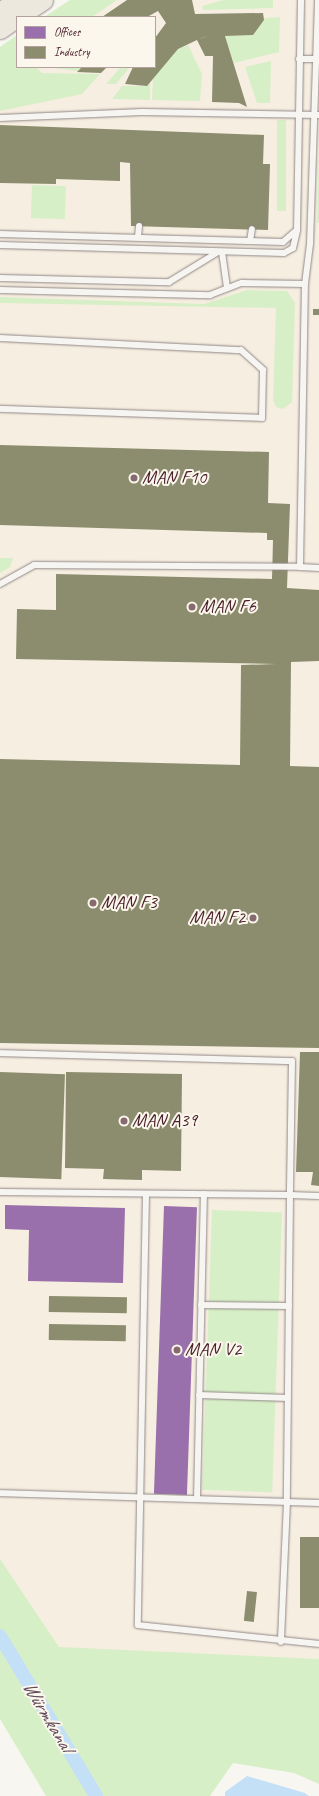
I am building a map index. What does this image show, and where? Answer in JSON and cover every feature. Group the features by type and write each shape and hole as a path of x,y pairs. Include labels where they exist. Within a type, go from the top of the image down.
{"main road":[{"path":"0,12 17,0"},
{"path":"18,16 42,0"},
{"path":"0,29 16,18"}],"lane":[{"path":"0,245 284,254 293,248 297,230 301,0"},
{"path":"300,567 305,284 309,254 317,115 318,0"},
{"path":"299,59 318,59"},
{"path":"0,118 142,112 317,115"},
{"path":"138,236 139,226"},
{"path":"250,241 252,229"},
{"path":"0,234 138,236 283,242 297,230"},
{"path":"0,278 169,282 220,252"},
{"path":"220,252 227,288"},
{"path":"0,290 210,295 242,283 305,284"},
{"path":"0,338 240,350 264,370 262,418 0,409"},
{"path":"0,584 34,565 319,568"},
{"path":"0,1053 292,1061 287,1502 281,1642"},
{"path":"0,1192 319,1196"},
{"path":"146,1194 138,1625 281,1642 319,1644"},
{"path":"197,1500 204,1194"},
{"path":"201,1305 289,1306"},
{"path":"199,1395 288,1398"},
{"path":"0,1493 319,1503"}],"shaded area":[{"path":"90,0 319,0 319,1689 53,1658 0,1571 0,65 16,65 16,68 156,68 156,16 68,16"}],"green space":[{"path":"70,0 117,0 93,16 46,16"},
{"path":"224,0 273,0 273,8 203,10 202,6"},
{"path":"280,17 279,52 234,63 225,36 253,35 265,18"},
{"path":"16,36 16,68 37,68 42,73 100,74 82,94 0,111 0,47"},
{"path":"188,45 202,74 200,101 152,100 153,78 178,49"},
{"path":"271,61 270,103 257,103 245,67"},
{"path":"52,68 81,68 78,71"},
{"path":"120,68 129,68 116,84 106,84"},
{"path":"150,82 150,100 112,99 122,86 147,86"},
{"path":"277,120 286,120 286,211 277,211"},
{"path":"319,149 319,223 317,223"},
{"path":"32,185 66,186 65,219 31,218"},
{"path":"247,290 287,291 295,303 292,402 283,409 276,407 273,400 276,308 0,303 0,297 204,304"},
{"path":"0,558 13,558 10,567 0,573"},
{"path":"212,1210 282,1212 272,1492 202,1490"},
{"path":"0,1559 59,1647 319,1659 319,1784 294,1773 233,1763 210,1796 46,1796 0,1719"}],"water":[{"path":"247,1776 305,1793 309,1796 225,1796 225,1792"}],"building: Offices":[{"path":"5,1205 125,1208 123,1283 28,1281 29,1230 5,1229"},
{"name":"MAN V2","path":"164,1206 197,1207 187,1495 154,1494"}],"building: Industry":[{"path":"127,0 192,0 195,14 263,13 264,20 253,35 225,36 247,107 239,103 212,102 213,56 205,56 197,40 178,49 147,86 125,84 133,68 156,68 156,37 166,23 158,11 149,16 103,16"},
{"path":"81,68 106,68 101,73 77,72"},
{"path":"0,125 264,135 263,164 270,164 268,230 131,226 130,163 120,162 120,181 56,179 56,184 0,183"},
{"path":"313,309 319,309 319,315 313,315"},
{"path":"0,445 269,452 268,503 290,504 287,588 319,590 319,661 291,662 290,766 319,767 319,1048 0,1043 0,759 240,765 241,665 276,664 16,659 17,609 56,610 56,574 272,579 273,540 267,540 267,533 0,525"},
{"path":"300,1052 319,1052 319,1186 311,1185 313,1172 296,1172"},
{"path":"0,1072 65,1074 61,1179 0,1177"},
{"name":"MAN A39","path":"66,1072 182,1074 181,1171 142,1170 142,1180 103,1179 104,1169 65,1168"},
{"path":"49,1296 127,1297 127,1313 49,1312"},
{"path":"49,1324 126,1325 126,1341 49,1340"},
{"path":"300,1537 319,1537 319,1608 300,1608"},
{"path":"247,1591 257,1592 254,1622 244,1621"}],"waterway":[{"name":"Würmkanal","path":"0,1636 96,1796"}],"place":[{"name":"MAN F10","path":"134,478"},
{"name":"MAN F6","path":"192,607"},
{"name":"MAN F3","path":"93,903"},
{"name":"MAN F2","path":"253,918"},
{"name":"MAN A39","path":"124,1121"},
{"name":"MAN V2","path":"177,1350"}]}
